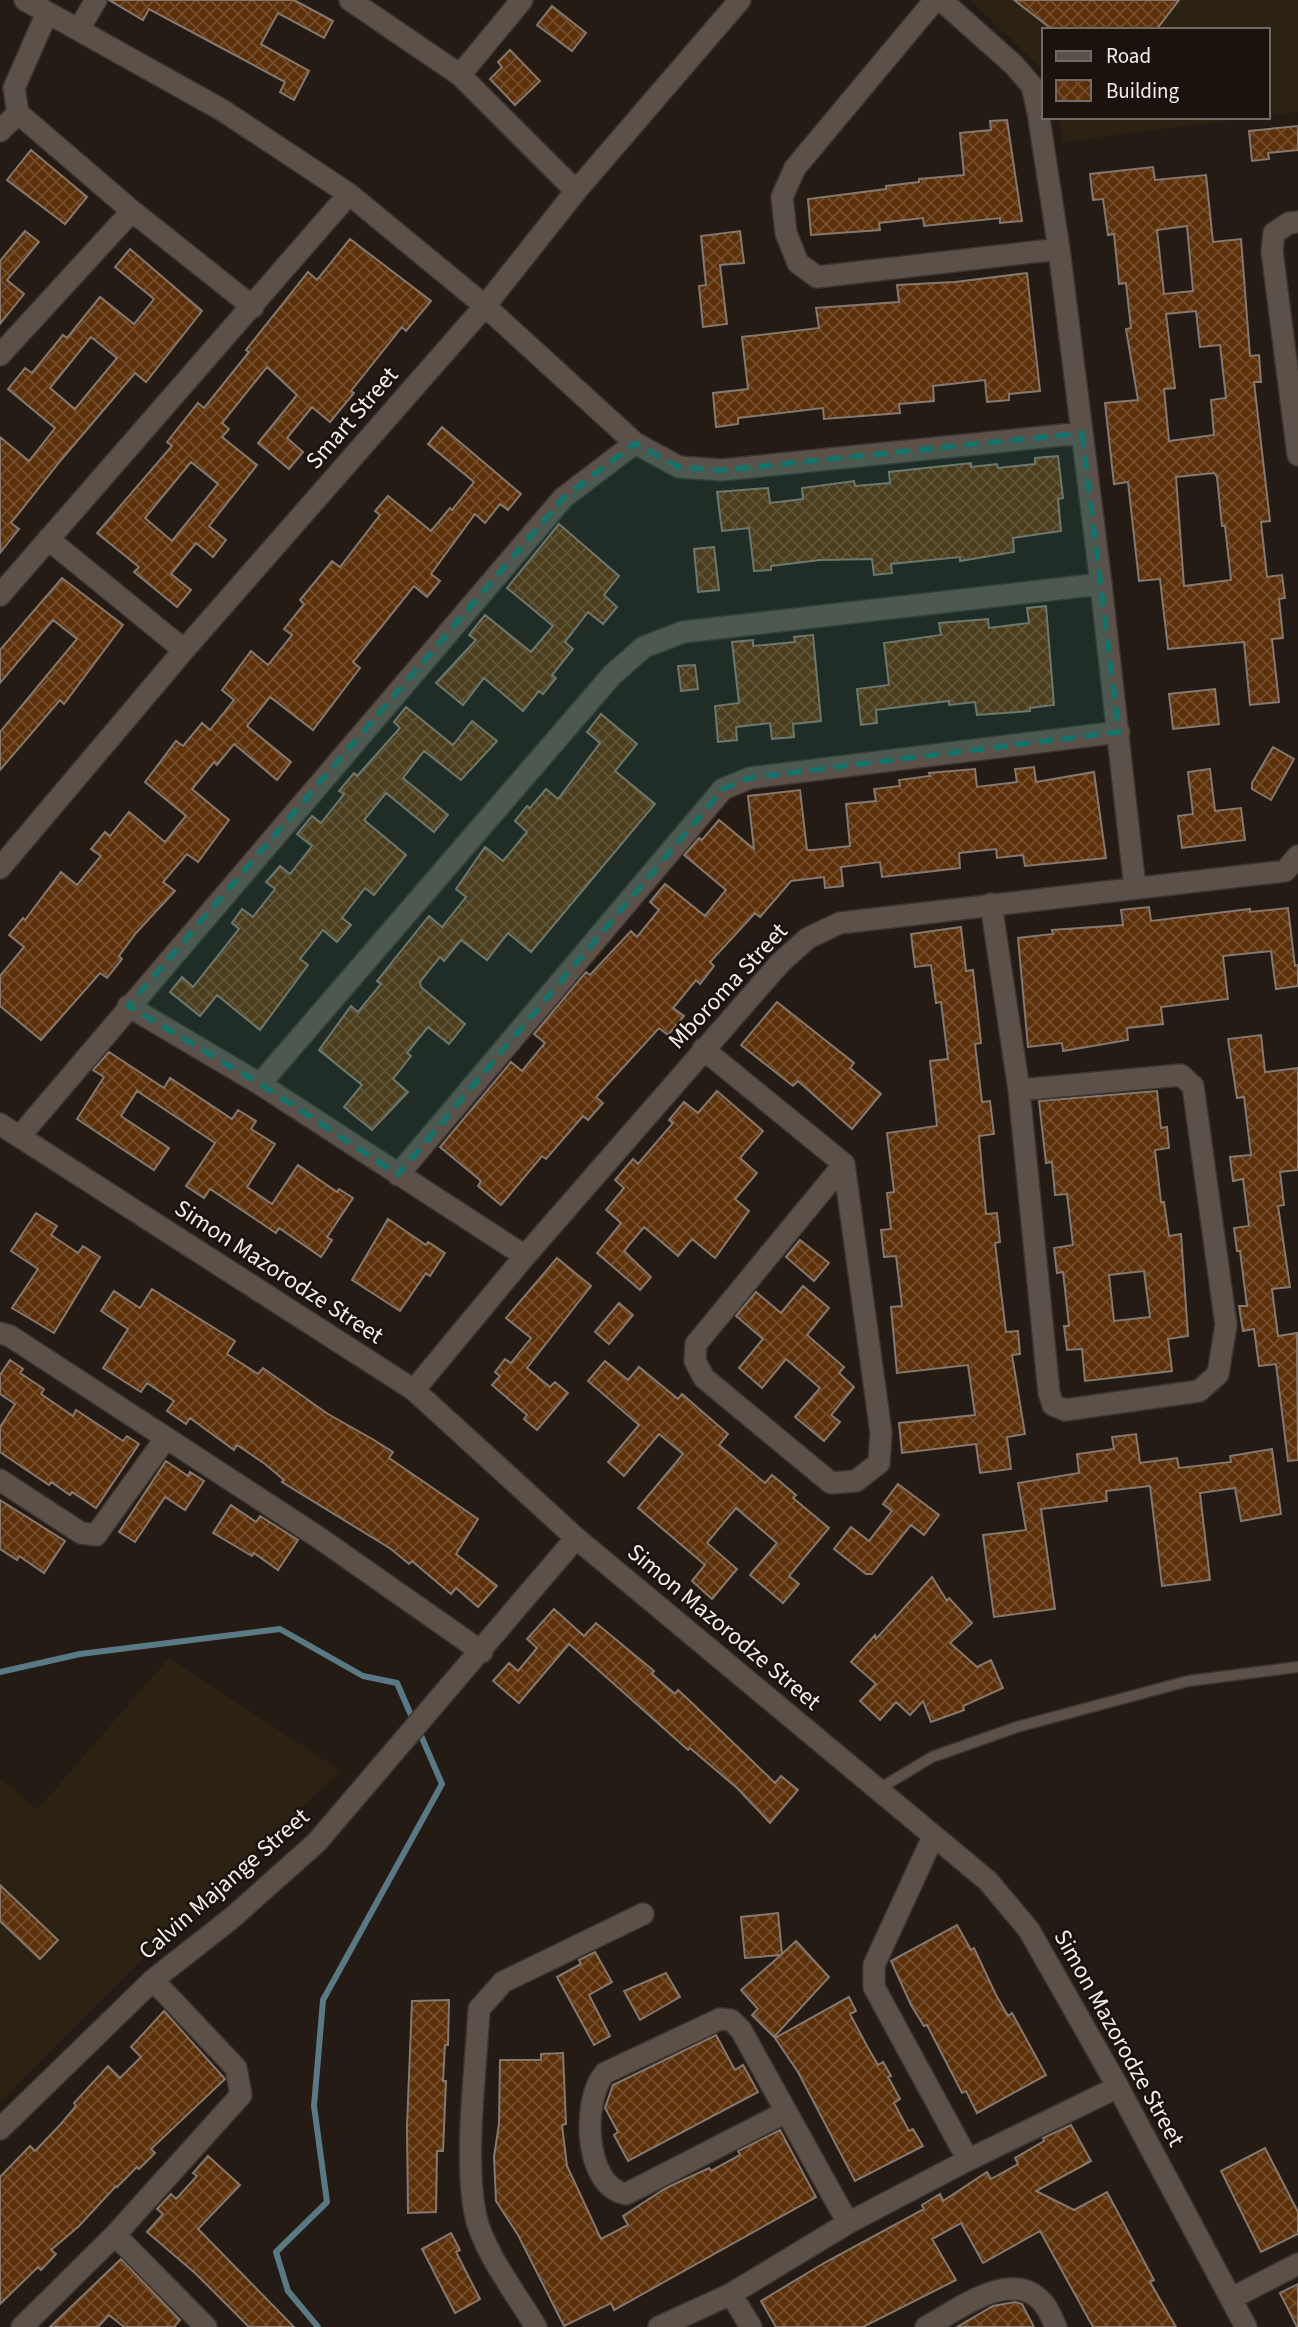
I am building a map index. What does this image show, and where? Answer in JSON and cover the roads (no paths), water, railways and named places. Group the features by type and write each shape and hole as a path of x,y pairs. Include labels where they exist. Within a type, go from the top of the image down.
{"street":[{"path":"25,0 222,110 349,194 485,306 635,443 679,467 722,470 1082,433"},
{"path":"79,29 96,0"},
{"path":"350,0 460,75 576,191"},
{"path":"460,75 522,0"},
{"name":"Smart Street","path":"0,868 184,650 485,306 576,191 740,0"},
{"path":"935,0 794,168 782,197 786,233 798,263 817,277 1059,249"},
{"path":"941,0 1014,65 1032,86 1059,249 1119,732 1135,887"},
{"path":"47,13 14,88 18,113 132,211 253,307"},
{"path":"0,131 18,113"},
{"path":"0,595 349,194"},
{"path":"0,355 132,211"},
{"path":"1298,222 1289,223 1274,233 1272,251 1298,455"},
{"path":"20,1136 562,498 635,443"},
{"path":"48,539 184,650"},
{"path":"260,1084 612,675 644,647 684,632 1101,584"},
{"path":"398,1175 723,789 750,778 1119,732"},
{"name":"Mboroma Street","path":"414,1390 703,1049 780,963 808,938 840,923 1135,887 1294,871"},
{"path":"991,904 1019,1090 1049,1393 1054,1405 1065,1410 1199,1391 1218,1374 1226,1325 1193,1086 1181,1075 1019,1090"},
{"path":"128,1006 260,1084 525,1256"},
{"path":"703,1049 844,1164 881,1433 879,1463 856,1481 831,1483 704,1378 695,1361 696,1344 844,1164"},
{"name":"Simon Mazorodze Street","path":"0,1124 414,1390 576,1538 988,1881 1029,1930 1118,2087 1246,2327"},
{"path":"0,1333 10,1336 318,1537 482,1652"},
{"path":"0,1480 81,1533 96,1535 166,1438"},
{"name":"Calvin Majange Street","path":"0,2129 153,1980 233,1917 317,1842 482,1652 576,1538"},
{"path":"933,1837 874,1965 874,1987 968,2160"},
{"path":"536,2327 494,2258 475,2216 471,2172 479,2009 503,1982 643,1914"},
{"path":"22,2327 115,2235 241,2095 242,2085 236,2068 153,1980"},
{"path":"786,2112 626,2194 615,2192 606,2184 596,2168 590,2148 595,2084 605,2073 720,2020 731,2020 741,2030 848,2223"},
{"path":"659,2327 731,2294 848,2223 968,2160 1118,2087"},
{"path":"115,2235 206,2327"},
{"path":"1232,2298 1298,2264"},
{"path":"926,2327 994,2291 1019,2288 1043,2301 1056,2327"},
{"path":"731,2294 751,2327"}],"lane":[{"path":"877,1790 932,1757 1005,1731 1188,1681 1298,1667"}],"waterway":[{"path":"0,1672 80,1654 280,1629 363,1676 397,1683 414,1722"},
{"path":"318,2327 288,2291 276,2252 327,2202 314,2106 323,2000 442,1784 419,1731"}]}
